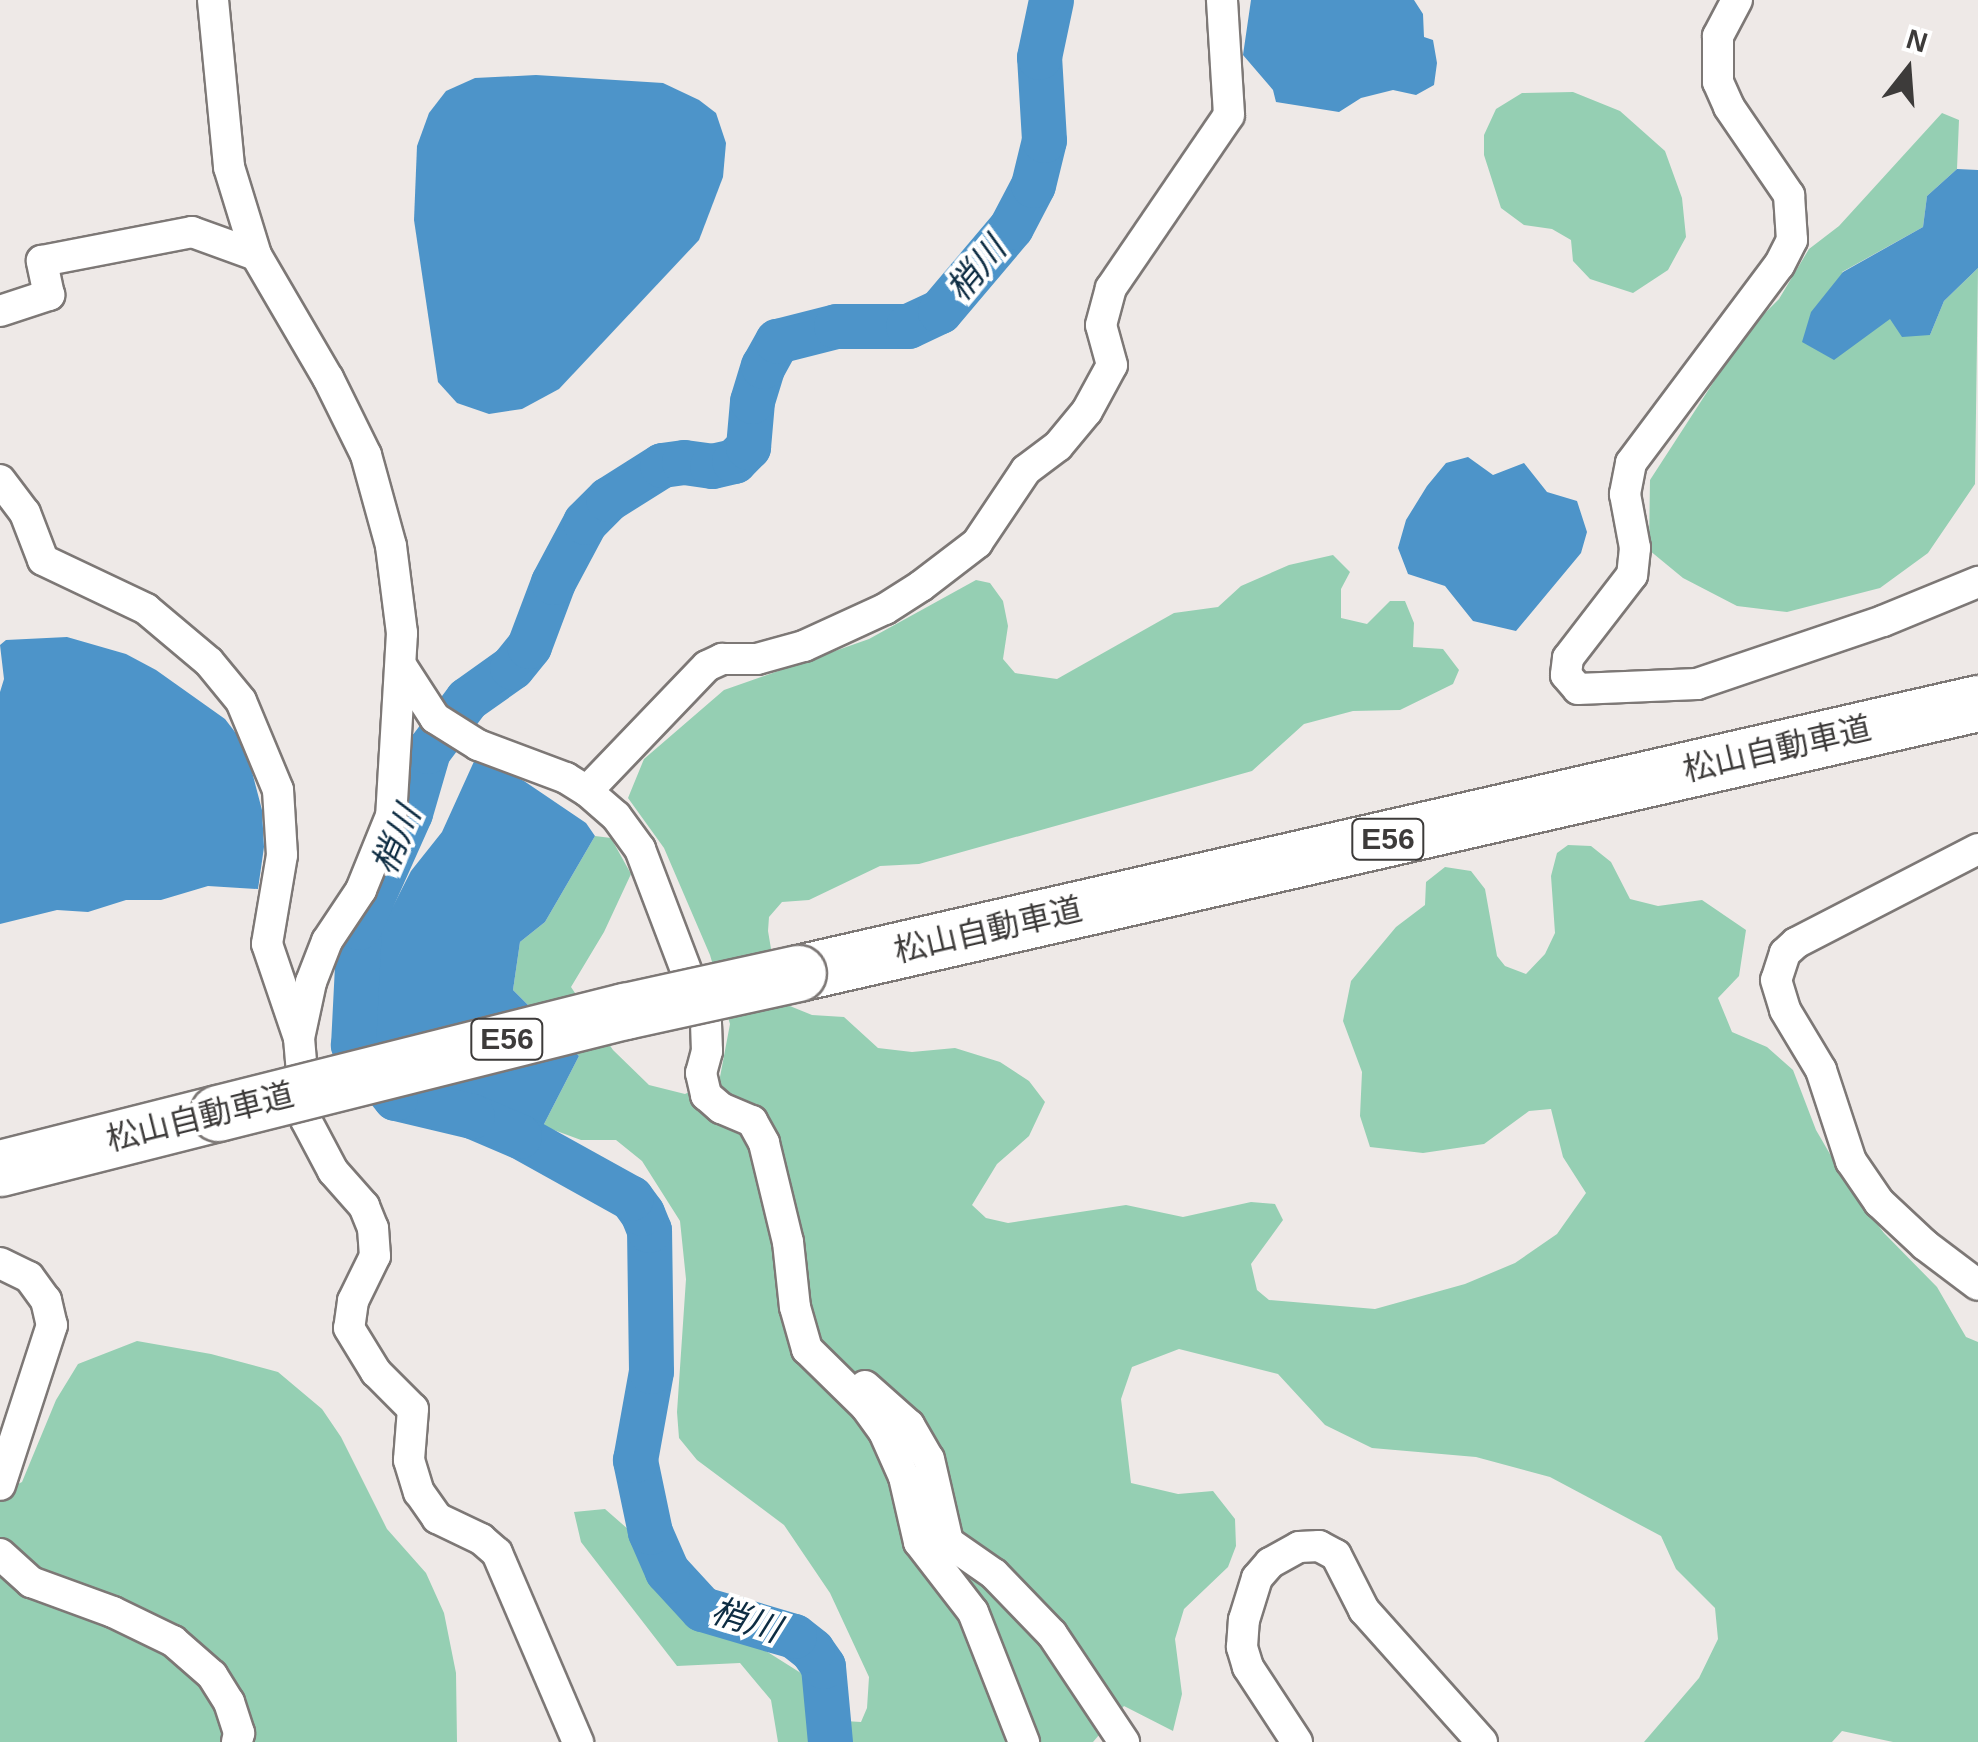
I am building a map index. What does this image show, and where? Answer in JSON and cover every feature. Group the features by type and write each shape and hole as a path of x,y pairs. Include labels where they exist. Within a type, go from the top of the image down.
{"highway":[{"name":"松山自動車道","path":"0,1168 606,1015 1978,703"}],"street":[{"path":"212,0 230,167 256,256 328,378 366,456 391,546 402,633 387,833 362,890 327,941 311,982 299,1038"},
{"path":"587,791 707,666 722,659 758,659 804,646 884,610 922,586 977,543 1026,470 1058,446 1087,411 1112,365 1101,324 1111,288 1229,115 1222,0"},
{"path":"1737,0 1718,36 1718,82 1729,107 1790,195 1792,240 1779,266 1631,463 1626,494 1635,548 1632,575 1568,658 1566,675 1578,688 1697,684 1883,621 1978,582"},
{"path":"0,311 49,295 42,261 192,232 256,256"},
{"path":"0,480 25,513 43,560 146,609 210,662 241,700 278,790 282,855 267,944 299,1038 306,1120 333,1171 364,1206 373,1228 375,1256 353,1301 349,1328 376,1372 413,1409 409,1460 418,1492 436,1518 481,1539 497,1553 578,1742"},
{"path":"402,668 420,701 453,730 587,791 616,816 640,849 706,1023 707,1051 701,1072 706,1095 721,1108 752,1121 764,1143 788,1242 796,1306 807,1349 866,1407 884,1432 904,1476 919,1542 973,1612 1024,1742"},
{"path":"1978,849 1796,943 1786,953 1776,980 1786,1010 1821,1070 1851,1160 1879,1202 1926,1246 1978,1284"},
{"path":"0,1264 29,1278 46,1300 52,1325 0,1485"},
{"path":"830,1372 857,1380 909,1424 929,1459 948,1542 994,1574 1052,1634 1124,1742"},
{"path":"1297,1742 1248,1667 1242,1647 1244,1620 1257,1578 1270,1563 1299,1547 1318,1546 1336,1555 1364,1610 1482,1742"},
{"path":"0,1554 30,1582 113,1612 173,1641 212,1675 229,1702 239,1733 236,1742"}],"green space":[{"path":"1573,92 1620,111 1665,151 1682,198 1686,237 1668,270 1633,293 1590,279 1573,261 1571,240 1552,229 1524,225 1501,208 1484,155 1484,135 1496,109 1522,93"},
{"path":"1942,113 1959,120 1957,169 1927,196 1923,227 1842,272 1891,319 1930,335 1944,301 1978,268 1975,484 1928,553 1880,588 1787,612 1737,606 1683,578 1649,550 1650,480 1746,332 1779,299 1809,249 1839,226"},
{"path":"1333,555 1350,572 1341,589 1341,618 1367,624 1390,601 1405,601 1414,623 1413,647 1443,649 1459,670 1453,684 1400,710 1353,711 1304,724 1252,771 919,864 880,866 809,900 782,902 769,917 768,931 780,1002 812,1015 844,1017 878,1048 912,1052 955,1048 1000,1062 1029,1081 1045,1102 1029,1136 997,1164 972,1205 986,1218 1008,1223 1126,1205 1183,1217 1251,1202 1275,1204 1283,1220 1251,1264 1257,1290 1269,1300 1375,1309 1465,1284 1515,1263 1557,1234 1586,1193 1563,1157 1551,1109 1529,1111 1484,1144 1423,1153 1370,1147 1360,1116 1362,1072 1343,1021 1351,981 1396,927 1425,905 1426,882 1445,867 1471,871 1485,889 1497,956 1505,966 1526,974 1545,954 1555,933 1551,876 1557,853 1568,845 1591,846 1611,862 1630,899 1658,906 1702,900 1746,930 1739,976 1718,998 1732,1032 1767,1047 1793,1070 1816,1130 1852,1192 1884,1233 1937,1287 1966,1337 1978,1342 1978,1742 1893,1742 1842,1731 1832,1742 1644,1742 1699,1678 1718,1639 1715,1608 1676,1569 1661,1536 1550,1477 1476,1457 1372,1448 1325,1425 1278,1374 1179,1349 1132,1367 1121,1399 1131,1483 1178,1494 1213,1491 1235,1519 1236,1546 1228,1567 1184,1609 1175,1639 1182,1694 1173,1731 1124,1706 1093,1742 778,1742 771,1700 740,1663 677,1666 581,1542 574,1512 605,1509 629,1530 675,1607 692,1620 733,1630 804,1675 828,1720 861,1722 867,1708 869,1677 830,1593 784,1525 697,1460 679,1438 677,1412 686,1279 680,1221 642,1161 616,1140 581,1140 543,1126 579,1056 513,990 520,942 545,922 595,836 611,838 631,874 604,932 571,987 613,1050 649,1085 685,1094 720,1077 730,1024 710,955 664,848 628,798 644,759 724,690 869,639 976,580 990,583 1003,601 1008,626 1003,659 1015,673 1057,679 1174,613 1218,607 1241,586 1289,565"},
{"path":"137,1341 211,1354 278,1372 322,1409 341,1437 387,1529 426,1573 444,1613 456,1673 457,1742 0,1742 0,1493 22,1482 56,1400 78,1364"}],"water":[{"path":"1251,0 1414,0 1423,14 1424,37 1433,40 1437,63 1434,85 1416,95 1393,90 1361,98 1339,112 1276,102 1273,90 1243,55"},
{"path":"536,75 663,83 699,100 716,113 726,143 723,177 699,240 559,389 522,409 489,414 457,403 438,382 414,220 417,146 429,113 446,91 475,78"},
{"path":"1957,169 1978,170 1978,268 1944,301 1930,335 1902,337 1890,319 1834,360 1802,342 1811,312 1843,272 1923,227 1927,196"},
{"path":"1468,457 1493,475 1524,463 1547,492 1577,501 1587,532 1581,553 1516,631 1473,621 1445,586 1408,574 1398,548 1406,520 1427,486 1446,463"},
{"path":"67,637 126,654 156,670 225,719 245,745 262,810 264,847 258,889 208,886 161,900 126,900 88,912 57,910 0,924 0,692 4,679 0,645 6,640"},
{"path":"476,757 524,781 586,823 595,836 545,922 520,942 513,990 579,1056 543,1126 473,1098 419,1087 375,1047 372,970 381,930 411,871 442,832"}],"waterway":[{"name":"梢川","path":"830,1742 823,1666 812,1650 794,1636 702,1609 667,1571 650,1532 635,1460 651,1371 649,1230 642,1213 631,1198 519,1136 472,1116 395,1098 353,1045 359,927 410,813 428,751 467,699 512,667 529,646 553,582 585,522 608,499 662,465 684,462 712,466 734,461 748,447 752,401 763,366 777,341 836,326 908,326 940,311 1011,227 1033,185 1044,140 1039,57 1051,0"}]}
